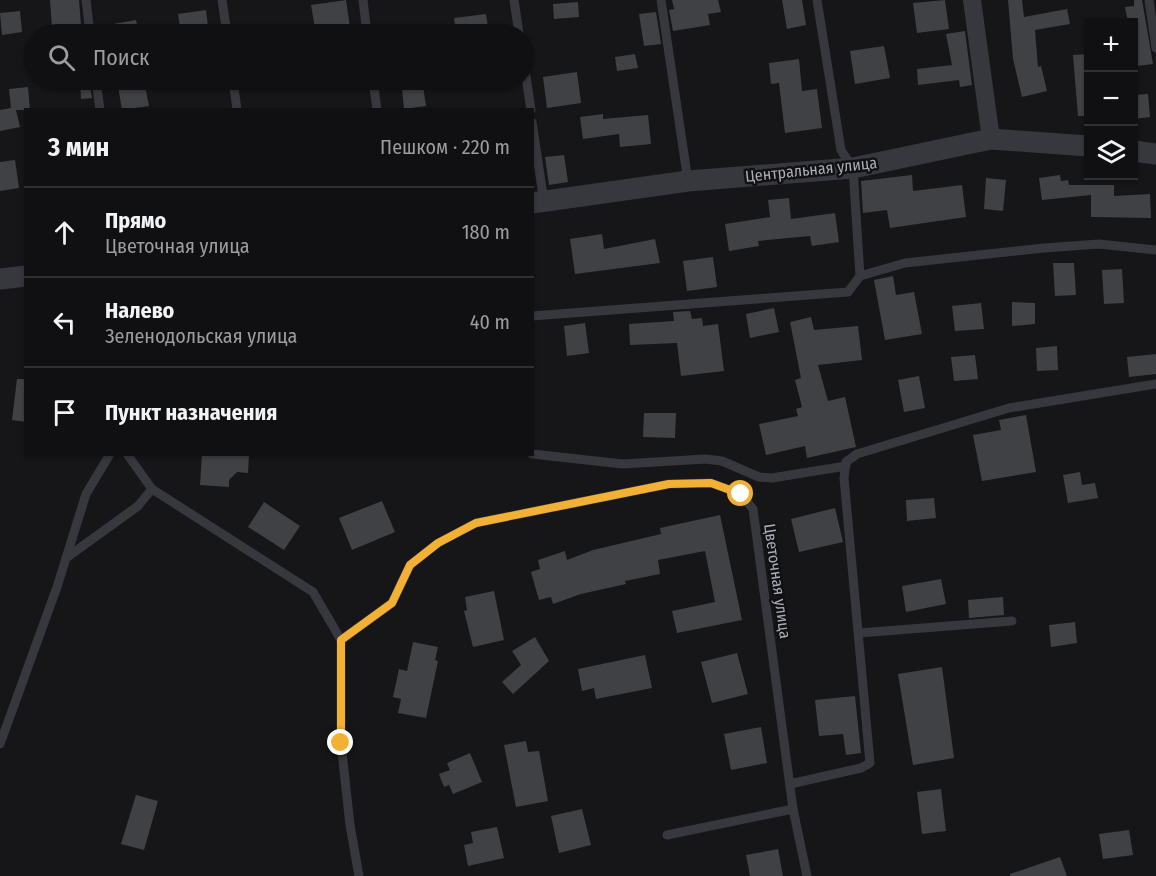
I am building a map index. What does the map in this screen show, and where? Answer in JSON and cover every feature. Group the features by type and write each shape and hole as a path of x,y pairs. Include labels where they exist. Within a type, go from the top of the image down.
{"street":[{"path":"972,0 991,139"},
{"name":"Центральная улица","path":"538,202 688,181 853,168 991,139 1084,146"},
{"path":"1138,151 1156,153"},
{"path":"0,279 24,276"}],"lane":[{"path":"86,0 89,24"},
{"path":"222,0 225,24"},
{"path":"363,0 366,24"},
{"path":"514,0 518,24"},
{"path":"662,0 688,181"},
{"path":"817,0 841,150 853,168 860,276"},
{"path":"1149,0 1156,48"},
{"path":"97,90 100,108"},
{"path":"234,90 237,108"},
{"path":"374,90 377,108"},
{"path":"528,90 531,108"},
{"path":"534,149 538,202"},
{"path":"534,316 848,292 860,276 905,263 1044,248 1099,244 1156,250"},
{"path":"790,784 861,768 870,763 844,478 846,462 857,454 1009,408 1156,384"},
{"path":"534,454 623,464 705,459 722,461 759,477 772,478 846,466"},
{"path":"0,744 66,558 86,494 109,456"},
{"path":"128,456 152,489 313,592 341,640 341,743 350,825 359,876"},
{"name":"Цветочная улица","path":"341,640 392,603 410,565 438,543 476,523 669,484 711,483 741,494 753,509 793,809 807,876"},
{"path":"66,558 138,506 152,489"},
{"path":"859,633 1012,621"},
{"path":"667,835 793,809"}],"building":[{"path":"50,0 79,0 81,24 52,24"},
{"path":"346,0 350,24 314,24 311,5"},
{"path":"672,0 718,0 721,12 708,14 710,25 673,31 669,10 674,9"},
{"path":"782,0 802,0 806,25 787,29"},
{"path":"945,0 949,29 917,33 913,3"},
{"path":"1008,0 1022,0 1024,17 1067,9 1070,24 1035,30 1038,67 1041,66 1047,91 1022,97 1013,59"},
{"path":"1134,0 1142,0 1153,64 1138,66 1138,18 1127,18 1125,7 1134,6"},
{"path":"578,2 579,17 554,19 553,4"},
{"path":"206,10 208,24 180,24 178,14"},
{"path":"20,11 22,32 2,35 0,13"},
{"path":"656,12 661,44 644,46 639,14"},
{"path":"486,14 488,24 455,24 454,18"},
{"path":"136,20 137,24 113,24"},
{"path":"965,31 972,85 960,87 959,80 918,85 917,69 952,65 946,34"},
{"path":"884,46 890,78 855,84 850,51"},
{"path":"635,54 638,68 617,71 615,57"},
{"path":"1084,54 1084,116 1078,116 1073,55"},
{"path":"799,59 802,91 817,89 822,128 785,133 779,83 771,84 769,63"},
{"path":"577,72 581,103 547,108 543,77"},
{"path":"24,87 24,90 28,90 30,108 16,110 20,127 0,131 0,110 11,108 9,89"},
{"path":"81,90 91,90 92,98 81,99"},
{"path":"119,90 146,90 149,106 122,108"},
{"path":"402,90 424,90 426,106 404,108"},
{"path":"1148,94 1150,117 1138,118 1138,95"},
{"path":"603,114 603,119 648,115 651,144 620,147 619,134 583,139 580,117"},
{"path":"564,155 568,182 549,185 545,157"},
{"path":"15,160 19,188 0,191 0,162"},
{"path":"912,175 913,191 962,185 966,217 890,228 887,210 863,213 861,181"},
{"path":"1060,175 1061,181 1068,180 1069,185 1114,185 1114,196 1150,194 1151,218 1091,217 1091,195 1042,200 1039,178"},
{"path":"986,178 1006,180 1003,211 984,209"},
{"path":"789,198 791,219 835,213 839,242 812,246 810,236 758,241 759,246 729,251 725,224 770,217 768,200"},
{"path":"602,234 604,249 655,239 660,263 575,274 570,239"},
{"path":"713,257 717,287 687,291 683,261"},
{"path":"1053,263 1074,263 1076,295 1055,296"},
{"path":"1122,269 1124,303 1104,304 1102,270"},
{"path":"893,276 896,295 914,292 922,334 885,340 874,280"},
{"path":"1012,302 1035,303 1035,324 1012,326"},
{"path":"981,303 984,329 955,331 952,306"},
{"path":"774,308 779,332 750,338 746,314"},
{"path":"690,311 692,319 702,318 703,326 718,324 724,371 681,376 677,343 630,345 629,324 674,321 673,312"},
{"path":"811,317 814,330 858,326 862,360 818,365 828,401 845,397 856,447 807,458 805,446 766,455 759,424 798,416 796,409 802,407 795,380 801,378 790,322"},
{"path":"585,323 589,353 567,356 564,326"},
{"path":"1057,346 1058,370 1037,371 1036,348"},
{"path":"1156,354 1156,374 1129,377 1127,357"},
{"path":"975,355 978,379 954,381 951,357"},
{"path":"919,376 925,408 904,412 898,380"},
{"path":"17,379 24,379 24,422 12,420"},
{"path":"644,413 676,413 675,438 643,437"},
{"path":"1026,415 1036,472 982,481 973,435 1001,430 999,420"},
{"path":"202,456 249,456 248,473 237,472 229,480 229,487 200,485"},
{"path":"1080,472 1082,485 1095,483 1098,498 1068,503 1063,475"},
{"path":"934,498 936,518 907,521 906,500"},
{"path":"382,501 395,532 352,550 339,518"},
{"path":"264,502 300,526 284,550 248,527"},
{"path":"835,508 843,542 799,552 791,519"},
{"path":"720,515 742,620 677,633 672,611 715,602 705,551 658,560 660,574 625,581 626,584 581,594 553,604 551,597 539,600 531,572 540,569 538,560 565,551 567,560 593,550 661,534 660,528"},
{"path":"941,579 946,604 906,612 902,586"},
{"path":"494,591 504,640 473,647 464,611 467,610 465,597"},
{"path":"1003,597 1004,615 969,618 968,600"},
{"path":"1075,622 1077,643 1051,647 1049,625"},
{"path":"535,637 549,661 513,694 502,682 521,665 512,651"},
{"path":"413,642 438,647 435,660 438,661 426,718 398,713 401,699 393,697 399,669 407,671"},
{"path":"737,653 748,694 712,703 701,662"},
{"path":"645,655 652,688 596,699 594,688 582,691 578,669"},
{"path":"942,667 954,758 913,765 898,674"},
{"path":"855,696 861,753 846,755 843,734 819,736 815,700"},
{"path":"761,727 767,763 731,770 724,734"},
{"path":"526,741 528,752 539,751 548,801 516,807 504,745"},
{"path":"470,753 482,782 453,794 449,785 444,787 439,774 450,770 447,763"},
{"path":"941,789 946,831 922,834 917,792"},
{"path":"136,795 158,801 144,850 121,844"},
{"path":"582,809 591,845 559,853 551,816"},
{"path":"497,827 504,858 468,866 464,845 473,843 471,832"},
{"path":"1129,830 1133,855 1103,859 1099,834"},
{"path":"778,849 783,876 750,876 746,855"},
{"path":"1060,857 1067,876 1010,876 1010,874"}],"route":[{"path":"341,743 341,640 392,603 410,565 438,543 476,523 669,484 711,483 741,494"}]}
